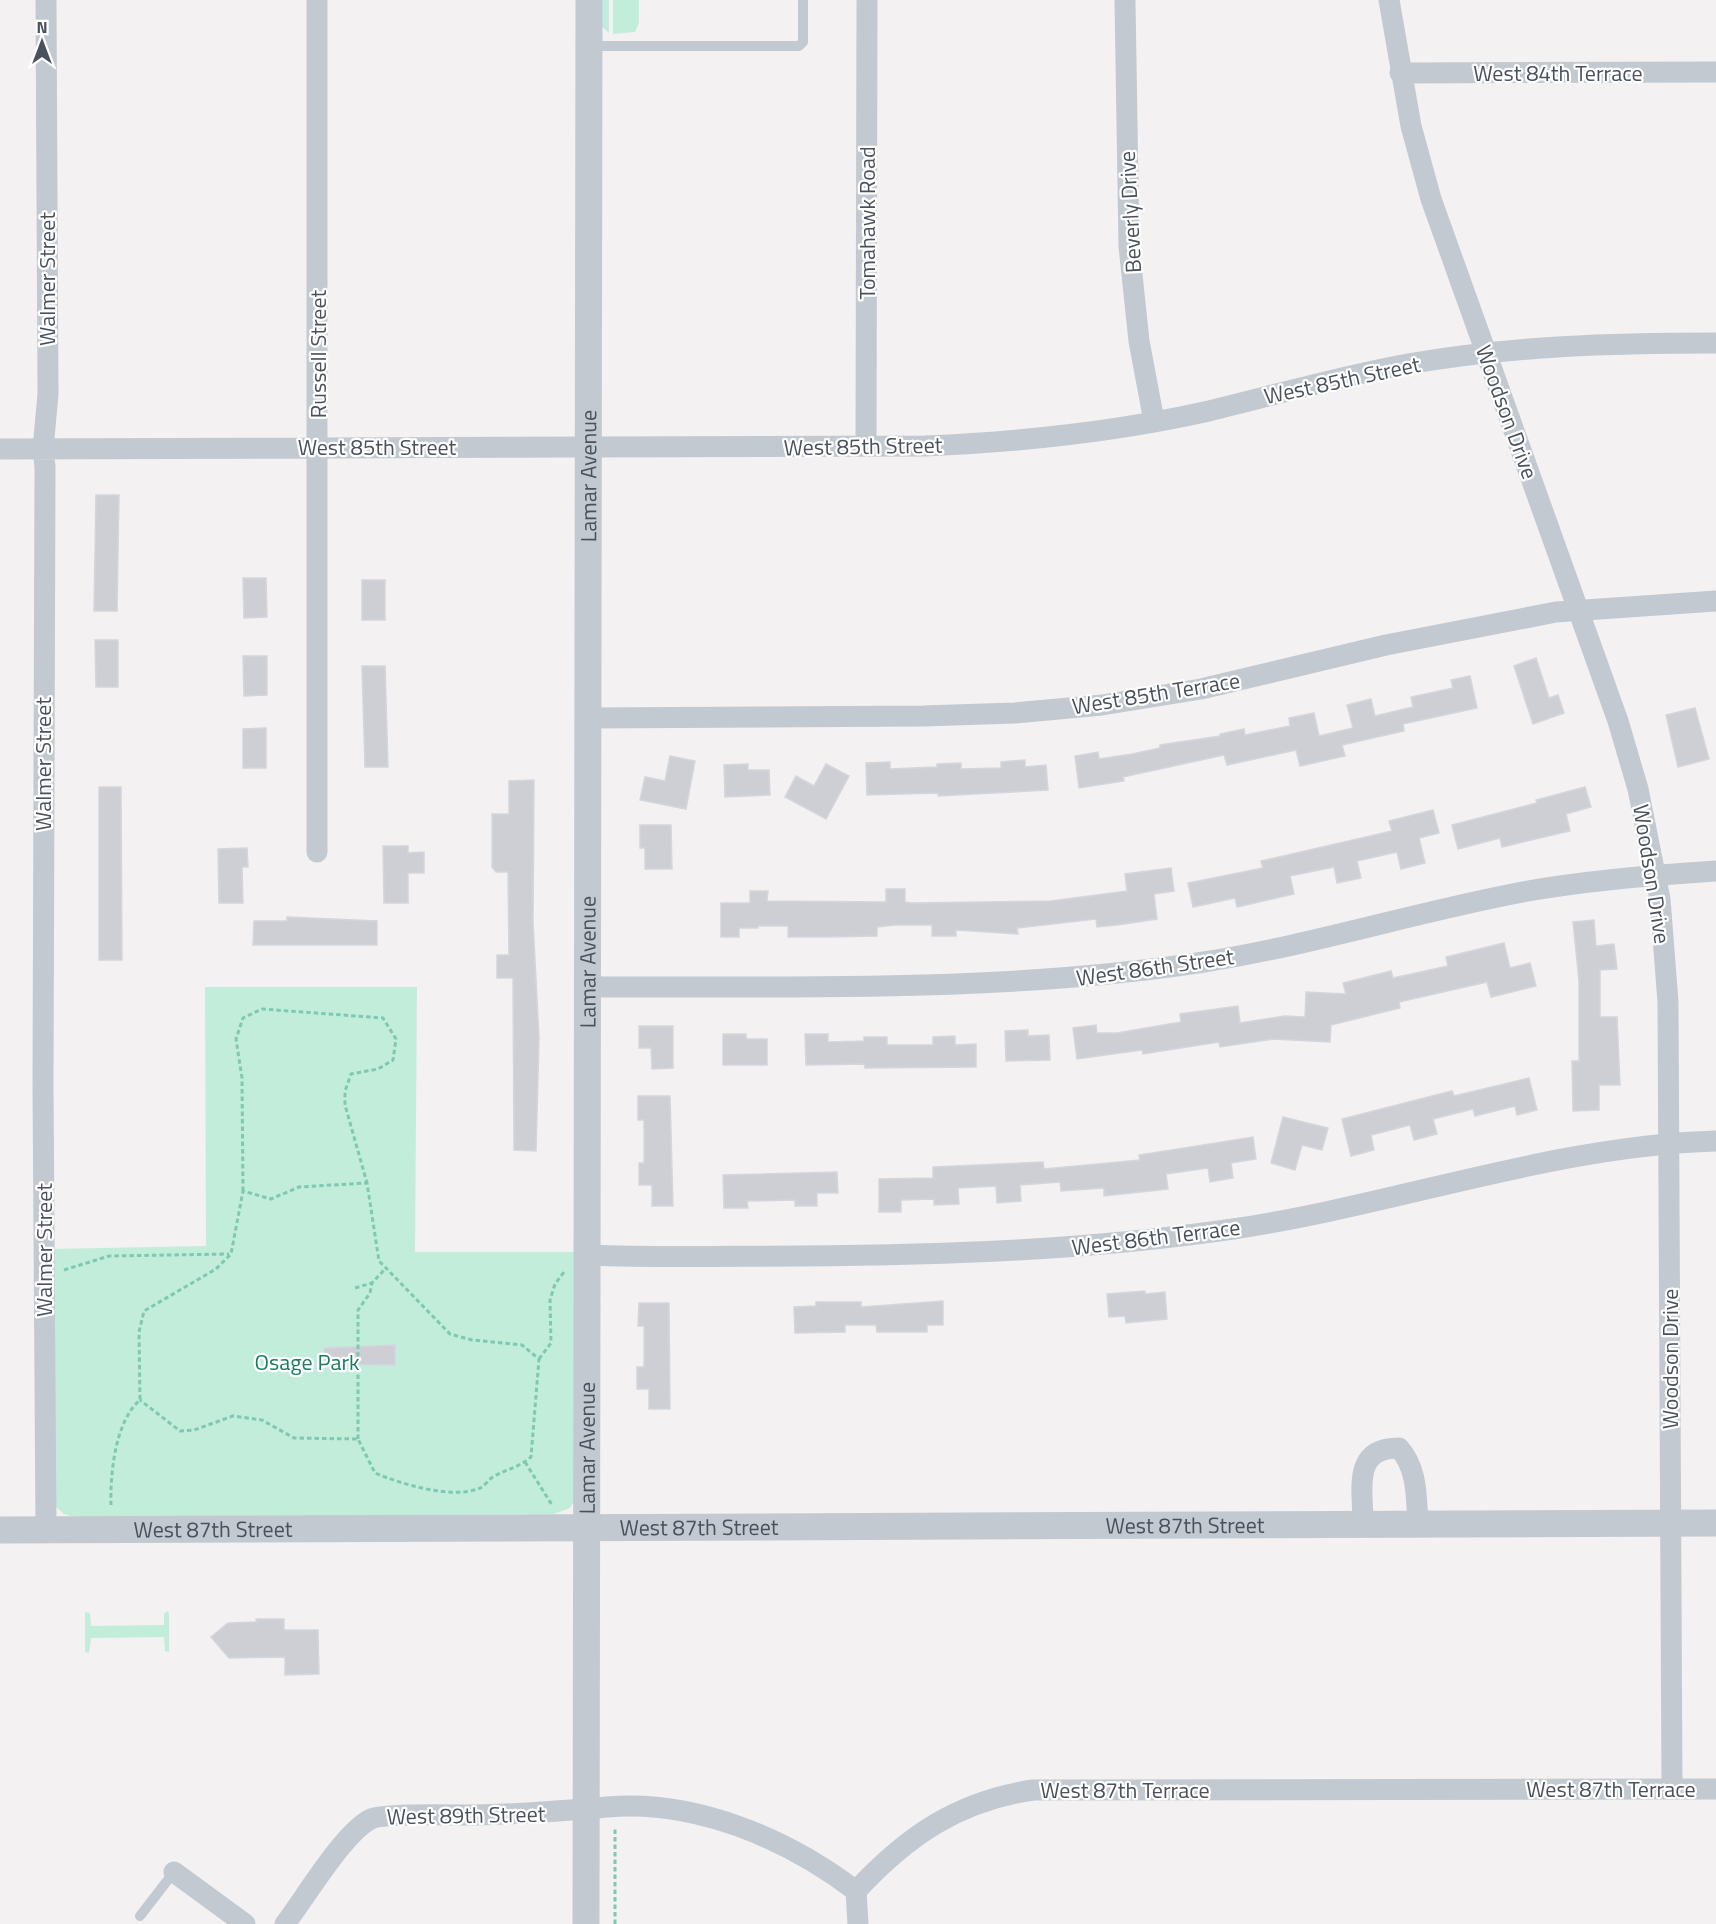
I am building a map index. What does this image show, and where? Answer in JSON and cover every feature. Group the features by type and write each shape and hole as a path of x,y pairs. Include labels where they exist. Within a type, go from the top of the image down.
{"street":[{"name":"Walmer Street","path":"46,0 48,394 43,449 45,467 43,1086 46,1529"},
{"name":"Russell Street","path":"316,852 317,0"},
{"name":"Lamar Avenue","path":"586,1924 586,1526 578,1262 587,987 589,0"},
{"name":"Tomahawk Road","path":"866,446 867,0"},
{"name":"Beverly Drive","path":"1125,0 1129,246 1139,340 1154,421"},
{"name":"Woodson Drive","path":"1389,0 1411,126 1431,199 1622,732 1638,789 1656,874 1668,1002 1672,1789"},
{"name":"West 84th Terrace","path":"1400,73 1716,72"},
{"name":"West 85th Street","path":"0,449 588,448 997,443 1087,434 1408,364 1485,353 1582,344 1716,343"},
{"name":"West 85th Terrace","path":"588,718 923,716 1015,713 1102,705 1201,689 1427,636 1556,612 1716,601"},
{"name":"West 86th Street","path":"587,987 970,985 1088,977 1269,950 1529,891 1656,874 1716,871"},
{"name":"West 86th Terrace","path":"578,1262 995,1252 1122,1244 1320,1214 1582,1155 1716,1141"},
{"path":"1363,1524 1363,1476 1368,1457 1382,1448 1399,1448 1409,1459 1415,1481 1418,1524"},
{"name":"West 87th Street","path":"0,1530 1716,1523"},
{"name":"West 87th Terrace","path":"856,1891 916,1838 953,1812 1000,1795 1033,1790 1716,1789"},
{"path":"586,1811 608,1807 686,1812 726,1822 758,1835 831,1872 856,1891 858,1924"},
{"name":"West 89th Street","path":"285,1924 352,1833 374,1817 586,1811"},
{"path":"174,1872 245,1924"}],"lane":[{"path":"589,46 799,46 803,42 803,0"},
{"path":"140,1916 174,1872"}],"path":[{"path":"140,1400 139,1332 144,1311 216,1269 231,1254 243,1191 242,1087 236,1039 243,1018 262,1009 383,1018 396,1039 393,1059 378,1069 351,1074 345,1091 345,1105 367,1183 379,1261 450,1334 472,1340 522,1345 539,1359"},
{"path":"243,1191 272,1199 299,1187 367,1183"},
{"path":"59,1270 70,1270 110,1256 231,1254"},
{"path":"372,1283 370,1293 358,1310 358,1439 375,1473 394,1481 454,1493 481,1488 492,1477 520,1467 531,1457 539,1359 551,1343 550,1300 555,1284 578,1262"},
{"path":"355,1288 372,1283 386,1268"},
{"path":"140,1400 180,1431 194,1430 233,1416 262,1420 294,1438 358,1439"},
{"path":"111,1505 110,1472 117,1441 134,1405 140,1400"},
{"path":"525,1462 552,1505"},
{"path":"615,1924 615,1825 622,1824"}],"green space":[{"path":"601,0 609,0 609,33 601,26"},
{"path":"613,0 639,0 639,23 635,32 613,34"},
{"name":"Osage Park","path":"205,987 417,987 415,1252 576,1252 574,1501 570,1508 554,1514 75,1517 64,1514 55,1506 50,1249 206,1246"},
{"path":"167,1611 169,1613 169,1652 165,1651 164,1637 91,1638 89,1653 85,1652 85,1612 90,1613 91,1626 164,1625 164,1614"}],"building":[{"path":"96,495 119,495 117,611 94,611"},
{"path":"243,578 266,578 267,617 244,618"},
{"path":"362,580 385,580 385,620 362,620"},
{"path":"95,640 118,640 118,687 96,687"},
{"path":"243,656 267,656 267,695 244,696"},
{"path":"1536,658 1549,698 1558,695 1564,713 1533,724 1514,666"},
{"path":"362,666 385,666 388,767 365,767"},
{"path":"1470,676 1477,708 1403,724 1404,731 1342,745 1345,756 1300,766 1296,750 1227,765 1224,755 1123,777 1124,781 1079,788 1075,756 1098,752 1099,759 1132,754 1160,748 1160,745 1220,736 1220,734 1244,729 1245,735 1290,726 1289,718 1314,713 1319,736 1353,728 1347,705 1371,699 1375,716 1413,707 1411,697 1453,688 1451,680"},
{"path":"1695,708 1709,759 1678,767 1666,715"},
{"path":"266,728 266,768 243,768 243,729"},
{"path":"670,756 695,761 686,809 640,800 645,777 665,781"},
{"path":"1025,760 1025,767 1046,765 1048,790 938,796 938,793 867,795 866,763 890,762 890,769 937,767 937,764 961,763 961,769 1001,768 1001,762"},
{"path":"748,764 748,770 769,770 770,795 725,797 724,765"},
{"path":"826,764 849,776 826,819 785,797 796,776 814,786"},
{"path":"534,780 533,922 539,1038 536,1151 514,1150 513,978 497,978 497,955 509,955 508,872 496,872 492,867 492,814 509,814 509,781"},
{"path":"99,787 121,787 122,960 99,960"},
{"path":"1585,787 1591,807 1566,814 1570,831 1502,847 1500,838 1458,849 1452,825 1537,803 1536,800"},
{"path":"1433,810 1439,833 1419,838 1425,863 1401,869 1397,852 1357,861 1361,878 1337,883 1334,867 1290,876 1294,894 1237,907 1235,898 1193,907 1188,883 1263,868 1261,861 1392,831 1389,821"},
{"path":"640,825 671,825 672,869 645,869 645,848 640,848"},
{"path":"383,846 408,846 408,853 424,852 424,873 408,873 408,903 384,903"},
{"path":"247,848 248,867 242,867 243,903 219,903 218,849"},
{"path":"1171,868 1174,891 1154,894 1157,919 1097,927 1096,919 1017,928 1018,934 956,930 956,936 932,936 932,925 877,927 877,936 825,937 788,937 788,926 758,926 758,928 739,928 739,937 721,937 721,903 750,903 750,891 768,891 767,901 886,902 886,889 905,889 905,902 911,903 1051,901 1127,891 1125,874"},
{"path":"287,917 377,921 377,945 253,945 254,921 287,921"},
{"path":"1594,920 1596,946 1614,944 1617,969 1600,970 1600,1017 1617,1017 1620,1085 1599,1085 1599,1110 1573,1111 1572,1061 1579,1061 1579,981 1573,922"},
{"path":"1504,943 1510,968 1530,963 1536,986 1491,997 1487,982 1399,1002 1400,1008 1331,1025 1330,1042 1273,1039 1220,1047 1219,1042 1143,1054 1142,1050 1077,1059 1073,1028 1096,1025 1097,1033 1117,1033 1181,1022 1180,1014 1238,1006 1240,1023 1285,1016 1305,1017 1306,992 1346,994 1343,983 1391,971 1393,978 1448,966 1446,957"},
{"path":"639,1026 673,1026 673,1068 652,1069 651,1048 639,1048"},
{"path":"1028,1030 1028,1036 1049,1035 1050,1060 1006,1061 1005,1031"},
{"path":"723,1034 746,1034 746,1039 767,1039 767,1065 723,1065"},
{"path":"805,1034 828,1034 828,1042 864,1041 864,1037 887,1037 887,1045 933,1045 933,1037 955,1036 955,1045 976,1044 976,1067 865,1068 864,1064 806,1065"},
{"path":"1529,1078 1537,1110 1517,1115 1515,1106 1475,1116 1473,1109 1433,1119 1437,1134 1414,1140 1410,1125 1371,1135 1374,1150 1351,1156 1342,1119 1452,1091 1454,1096"},
{"path":"638,1096 670,1096 673,1206 652,1206 652,1185 639,1185 639,1163 644,1163 644,1120 638,1120"},
{"path":"1283,1117 1328,1128 1322,1150 1302,1145 1295,1170 1271,1163"},
{"path":"1253,1137 1256,1159 1231,1163 1233,1178 1210,1182 1208,1168 1166,1174 1168,1189 1104,1196 1104,1188 1061,1191 1060,1182 1020,1185 1021,1201 997,1203 996,1186 958,1188 959,1204 934,1205 934,1199 901,1200 901,1212 879,1212 879,1179 933,1178 933,1167 1043,1162 1044,1169 1140,1160 1139,1155"},
{"path":"837,1172 838,1193 817,1193 817,1206 795,1206 795,1200 747,1201 748,1208 724,1208 723,1175"},
{"path":"1145,1291 1145,1294 1165,1292 1167,1319 1126,1323 1125,1316 1109,1317 1107,1294"},
{"path":"943,1301 943,1325 927,1325 927,1332 877,1332 876,1325 845,1325 845,1332 795,1333 794,1307 816,1306 816,1302 861,1302 861,1307"},
{"path":"639,1303 669,1303 670,1409 649,1409 649,1389 637,1389 637,1367 644,1367 644,1326 638,1326"},
{"path":"395,1345 395,1365 324,1364 324,1348"},
{"path":"256,1619 284,1619 284,1630 318,1630 319,1674 285,1675 285,1657 229,1658 211,1637 228,1623 257,1622"}]}
